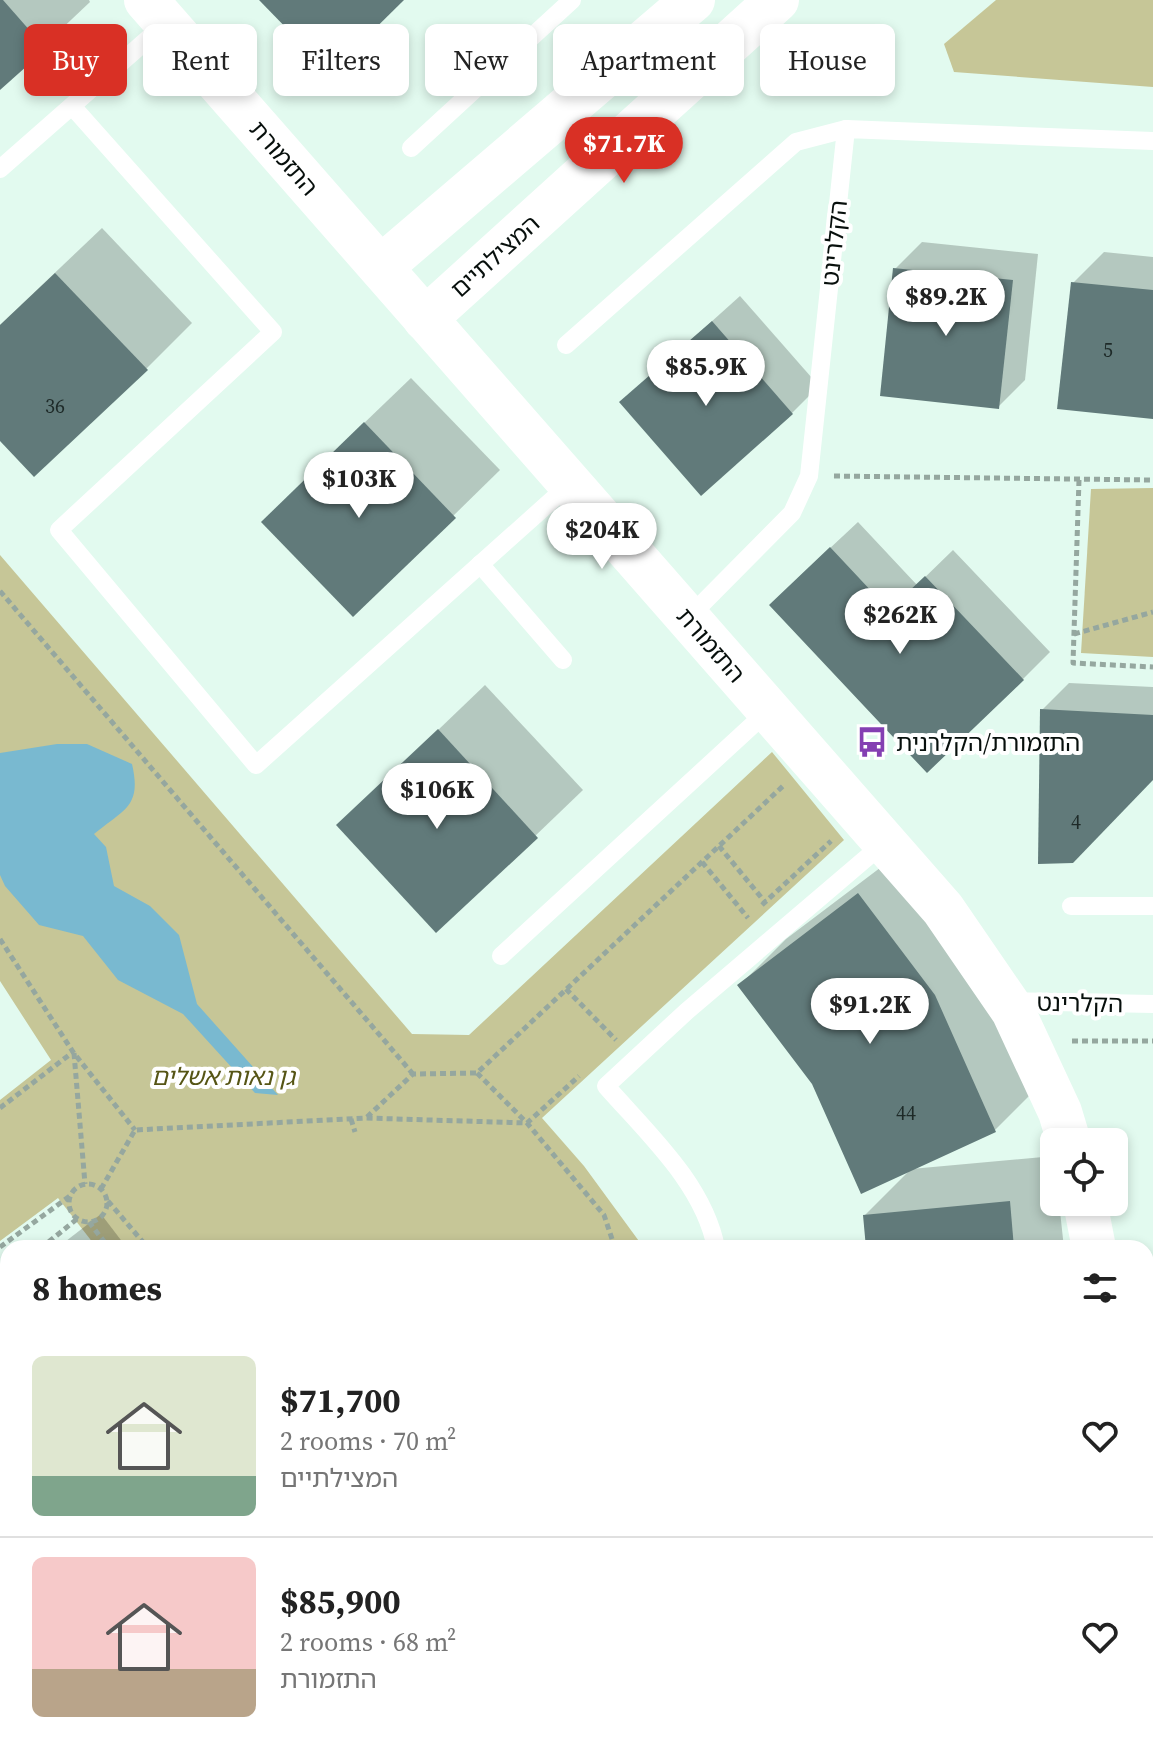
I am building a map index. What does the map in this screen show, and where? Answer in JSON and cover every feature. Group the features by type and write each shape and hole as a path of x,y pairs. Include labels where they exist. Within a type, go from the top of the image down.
{"street":[{"path":"381,267 693,0"},
{"name":"המצילתיים","path":"425,319 777,0"},
{"name":"התזמורת","path":"156,12 943,909 1007,1001 1065,1128"},
{"path":"1088,1216 1092,1240"}],"lane":[{"path":"411,148 572,0"},
{"path":"0,169 72,106 156,12"},
{"path":"72,106 273,332 59,530 256,765 570,484"},
{"path":"566,345 796,142 846,129 1153,141"},
{"name":"הקלרינט","path":"688,618 792,513 809,476 846,129"},
{"path":"480,564 563,660"},
{"path":"501,956 769,710"},
{"path":"714,1240 691,1187 606,1086 687,1011 884,843"},
{"path":"1071,906 1153,906"},
{"name":"הקלרינט","path":"1007,1001 1153,1004"}],"path":[{"path":"809,476 1153,480"},
{"path":"1079,480 1073,663 1153,667"},
{"path":"0,591 413,1074"},
{"path":"1074,634 1153,612"},
{"path":"366,1118 413,1074 477,1073 812,759"},
{"path":"719,846 765,902"},
{"path":"702,862 748,918"},
{"path":"0,939 73,1052 135,1130"},
{"path":"566,989 617,1041"},
{"path":"1027,1040 1153,1041"},
{"path":"0,1108 73,1052"},
{"path":"73,1052 85,1184"},
{"path":"477,1073 527,1123 604,1215 612,1240"},
{"path":"135,1130 366,1118 527,1123"},
{"path":"351,1119 355,1132"},
{"path":"101,1189 135,1130"},
{"path":"10,1240 85,1184 101,1189 141,1240"},
{"path":"70,1196 70,1209 77,1219 89,1222 103,1240"},
{"path":"89,1222 105,1212 107,1200"},
{"path":"51,1240 77,1219"}],"green space":[{"path":"996,0 1153,0 1153,87 954,72 944,44"},
{"path":"1153,488 1153,657 1081,653 1091,489"},
{"name":"גן נאות אשלים","path":"0,555 412,1034 469,1035 772,752 844,840 542,1118 584,1166 638,1240 91,1240 58,1198 0,1240 0,1100 51,1060 0,981"}],"water":[{"path":"57,744 87,744 132,764 134,790 128,806 94,834 106,847 114,886 150,906 179,935 197,1004 278,1095 255,1093 183,1014 118,980 83,936 39,925 5,886 0,875 0,753"}],"building":[{"path":"0,0 3,0 24,24 24,69 0,90"},
{"path":"259,0 404,0 380,24 282,24"},
{"path":"893,268 1013,280 999,409 880,396"},
{"path":"55,273 148,370 34,477 0,441 0,325"},
{"path":"1071,282 1153,290 1153,419 1057,409"},
{"path":"712,321 793,414 701,496 619,402"},
{"path":"364,422 456,518 353,617 261,522"},
{"path":"830,547 889,610 925,576 1024,680 927,773 769,605"},
{"path":"1040,709 1153,715 1153,780 1073,863 1038,864"},
{"path":"438,729 538,838 436,933 336,825"},
{"path":"858,893 935,995 996,1132 861,1194 812,1084 737,985"},
{"path":"1010,1201 1013,1240 865,1240 863,1215"}],"place":[{"name":"התזמורת/הקלרנית","path":"872,742"}]}
